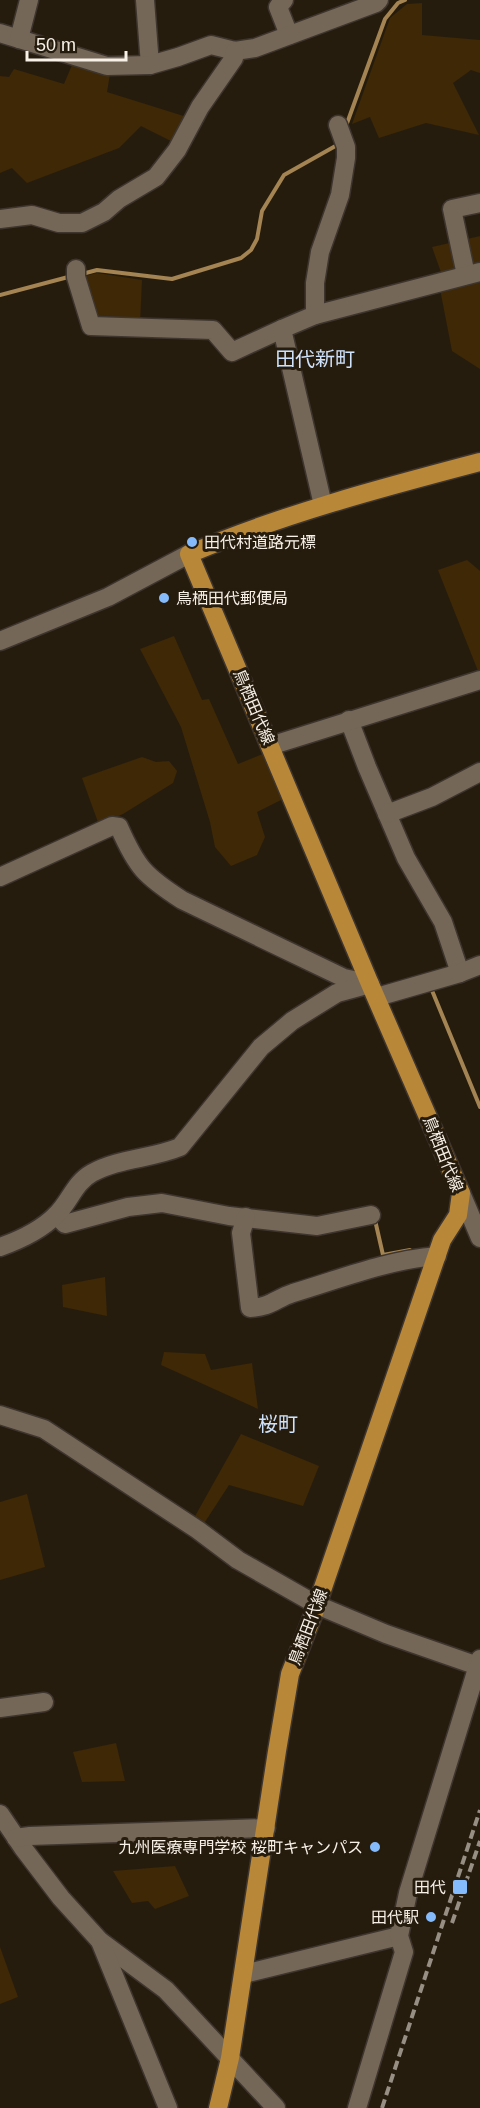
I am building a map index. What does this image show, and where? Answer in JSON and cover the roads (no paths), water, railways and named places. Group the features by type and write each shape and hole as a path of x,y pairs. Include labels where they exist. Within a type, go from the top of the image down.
{"main road":[{"path":"189,554 240,532 322,505 480,462"},
{"name":"鳥栖田代線","path":"189,554 461,1193 458,1215 442,1240 318,1605 290,1674 244,1974 230,2058 218,2108"}],"street":[{"path":"19,39 29,0"},
{"path":"145,0 150,64"},
{"path":"284,0 278,7 289,35"},
{"path":"0,33 107,66 150,64 211,45 236,51 255,48 379,0"},
{"path":"0,219 32,215 59,223 82,223 104,212 118,199 156,177 177,150 200,107 234,58 236,51"},
{"path":"315,315 315,284 320,252 340,195 346,147 338,125"},
{"path":"76,273 91,326 213,330 232,352 315,315 473,274 452,209 480,203"},
{"path":"282,329 322,505"},
{"path":"0,641 108,597 189,554"},
{"path":"270,746 480,680"},
{"path":"349,720 406,858 443,922 460,973"},
{"path":"387,813 432,797 480,772"},
{"path":"0,877 112,826 119,827 131,854 141,869 158,885 182,900 373,990"},
{"path":"0,1247 22,1239 56,1215 80,1182 90,1174 111,1164 162,1154 180,1147 261,1047 292,1021 337,993 373,990 460,973 480,965"},
{"path":"461,1193 480,1238"},
{"path":"56,1215 65,1224 128,1207 162,1203 317,1226 371,1215"},
{"path":"246,1217 241,1233 250,1308 265,1307 288,1295 409,1258 437,1256"},
{"path":"0,1415 44,1429 198,1530 237,1560 318,1605 386,1634 479,1663 408,1893 399,1936 404,1952 357,2108"},
{"path":"0,1708 44,1702"},
{"path":"0,1814 61,1898 100,1941 166,1990 276,2108"},
{"path":"16,1838 266,1828"},
{"path":"244,1974 399,1936"},
{"path":"100,1941 167,2108"}],"waterway":[{"path":"346,126 385,19 398,3 405,0"},
{"path":"82,274 97,270 172,279 241,258 251,250 257,239 262,211 284,175 339,144"},
{"path":"0,295 72,276"},
{"path":"431,988 480,1107"},
{"path":"375,1220 383,1255 410,1250"}],"railway":[{"path":"382,2108 480,1810"},
{"path":"452,1923 480,1841"}],"place":[{"name":"田代村道路元標","path":"192,542"},
{"name":"鳥栖田代郵便局","path":"164,598"},
{"name":"九州医療専門学校 桜町キャンパス","path":"375,1847"},
{"name":"田代","path":"460,1887"},
{"name":"田代駅","path":"431,1917"}],"district":[{"name":"田代新町","path":"315,359"},
{"name":"桜町","path":"278,1424"}]}
